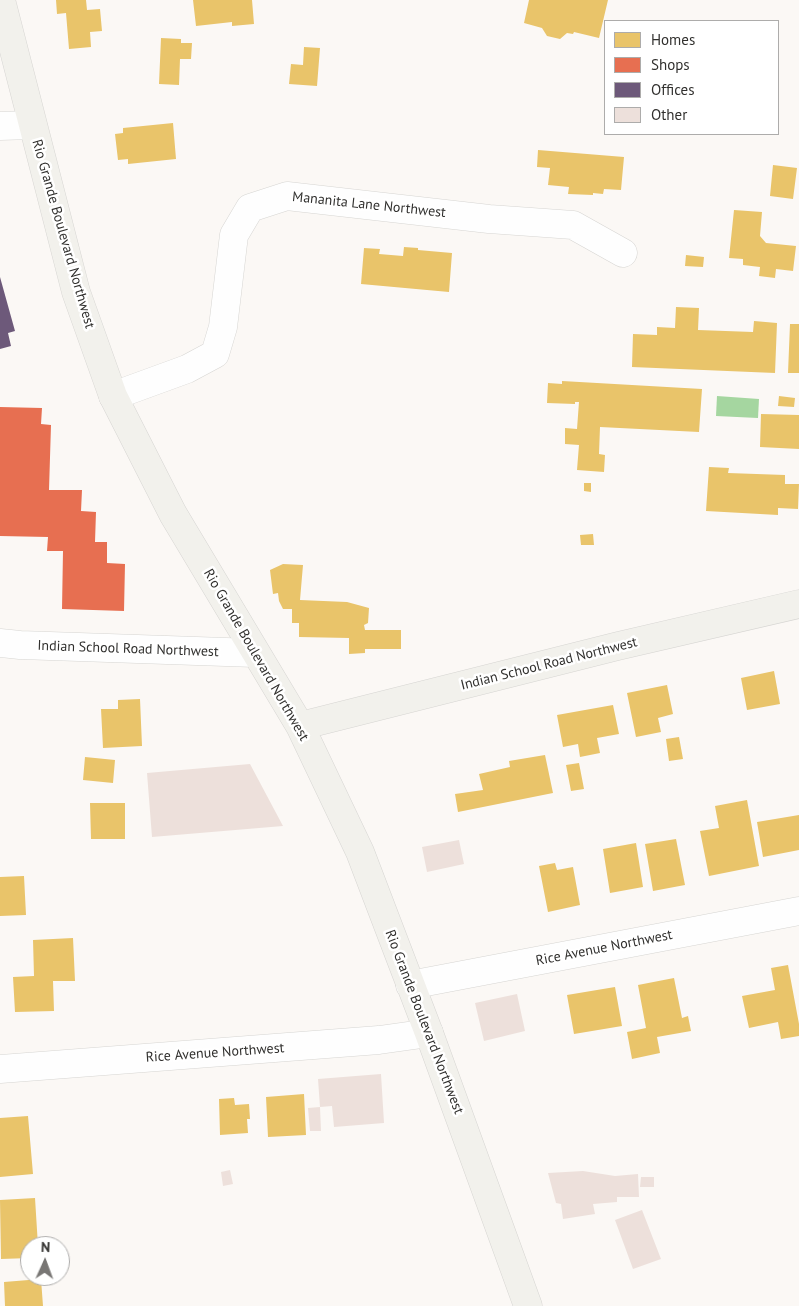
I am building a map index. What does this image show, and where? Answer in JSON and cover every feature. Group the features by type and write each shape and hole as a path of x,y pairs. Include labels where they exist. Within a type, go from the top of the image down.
{"main road":[{"name":"Rio Grande Boulevard Northwest","path":"0,0 76,292 113,396 173,514 300,726 360,852 528,1306"},
{"name":"Indian School Road Northwest","path":"300,726 618,646 799,604"}],"street":[{"path":"0,126 32,126"},
{"name":"Mananita Lane Northwest","path":"113,396 187,368 215,354 222,327 234,235 250,208 287,196 489,218 573,225 623,253"},
{"name":"Indian School Road Northwest","path":"0,643 20,646 255,653"},
{"name":"Rice Avenue Northwest","path":"410,985 799,911"},
{"name":"Rice Avenue Northwest","path":"0,1069 379,1040 428,1033"}],"shaded area":[{"path":"717,396 759,399 758,418 716,416"}],"building: Homes":[{"path":"56,0 86,0 87,10 100,9 102,31 90,32 91,47 69,49 66,13 57,14"},
{"path":"193,0 252,0 254,24 232,26 232,22 196,26"},
{"path":"529,0 608,0 599,38 574,32 573,34 567,33 560,39 547,36 542,28 524,23"},
{"path":"161,38 181,39 181,43 192,43 191,59 180,59 179,85 159,84"},
{"path":"304,47 320,48 317,86 289,84 291,64 303,65"},
{"path":"173,123 176,159 128,164 128,159 118,160 115,134 123,133 123,128"},
{"path":"538,150 624,157 621,190 604,189 603,194 593,193 593,195 568,194 569,187 548,185 550,168 537,167"},
{"path":"773,165 797,168 793,199 770,196"},
{"path":"734,210 762,212 760,236 766,243 796,246 793,271 776,269 775,278 759,276 760,267 743,265 743,259 729,258"},
{"path":"404,247 452,253 449,292 361,284 364,248 380,249 379,254 403,256"},
{"path":"686,255 704,257 703,267 685,266"},
{"path":"676,307 699,308 698,330 753,332 754,321 777,323 775,373 632,367 633,334 657,335 657,327 675,328"},
{"path":"790,324 799,324 799,373 788,373"},
{"path":"562,381 702,389 699,432 600,427 599,454 605,455 604,472 577,470 579,445 565,444 565,428 577,429 579,402 575,402 575,404 547,403 548,383 562,384"},
{"path":"779,396 795,398 794,407 778,406"},
{"path":"761,414 799,415 799,449 760,447"},
{"path":"709,467 729,468 728,473 785,475 785,484 799,484 798,509 778,508 778,515 706,511"},
{"path":"584,483 591,483 591,492 584,491"},
{"path":"593,534 594,545 581,545 580,535"},
{"path":"283,564 303,565 300,600 347,602 369,608 368,623 364,625 365,630 401,630 401,649 365,649 365,653 349,654 349,638 299,637 299,623 292,623 292,609 283,609 278,593 273,594 270,570"},
{"path":"774,671 780,704 747,710 741,678"},
{"path":"667,685 673,714 658,718 661,732 636,737 627,693"},
{"path":"140,699 142,746 103,748 101,709 118,709 118,700"},
{"path":"613,705 619,734 597,738 600,753 580,757 578,744 563,747 557,715"},
{"path":"679,737 683,759 669,761 666,739"},
{"path":"545,755 553,793 458,812 455,794 483,790 479,774 510,767 509,761"},
{"path":"85,757 115,760 113,783 83,780"},
{"path":"579,763 584,789 571,791 566,765"},
{"path":"747,800 759,866 709,876 700,831 719,828 715,806"},
{"path":"90,803 125,803 125,839 91,839"},
{"path":"799,815 799,850 763,857 757,822"},
{"path":"676,839 685,885 653,891 645,844"},
{"path":"636,843 643,887 610,893 603,849"},
{"path":"555,863 557,870 573,867 580,905 548,912 539,866"},
{"path":"24,876 26,915 0,916 0,877"},
{"path":"73,938 75,981 53,981 54,1011 15,1012 13,977 34,976 33,940"},
{"path":"788,965 799,1024 799,1036 781,1039 778,1022 749,1028 742,996 775,990 771,968"},
{"path":"674,978 682,1018 688,1016 691,1031 657,1037 660,1053 632,1059 627,1032 646,1028 638,985"},
{"path":"615,987 622,1026 574,1034 567,995"},
{"path":"304,1094 306,1135 268,1137 266,1097"},
{"path":"234,1098 235,1105 249,1104 250,1119 247,1119 248,1133 220,1135 219,1099"},
{"path":"28,1116 33,1174 0,1177 0,1118"},
{"path":"35,1198 37,1236 20,1236 20,1258 1,1259 0,1200"},
{"path":"20,1281 20,1286 42,1286 43,1306 5,1306 4,1282"}],"building: Shops":[{"path":"0,407 42,408 41,424 51,425 49,490 82,490 81,511 96,512 95,542 107,542 107,563 125,564 124,611 62,609 63,551 47,551 48,537 0,536"}],"building: Offices":[{"path":"0,277 15,331 8,333 11,346 0,349"}],"building: Other":[{"path":"250,764 283,826 152,837 147,773"},
{"path":"459,840 464,864 427,872 422,847"},
{"path":"517,994 525,1031 484,1041 475,1003"},
{"path":"381,1074 384,1123 334,1127 332,1106 320,1107 318,1079"},
{"path":"320,1107 321,1131 310,1131 308,1108"},
{"path":"230,1170 233,1184 223,1186 221,1172"},
{"path":"583,1171 615,1176 638,1174 639,1197 617,1197 617,1202 593,1204 595,1214 563,1219 561,1204 556,1203 548,1173"},
{"path":"641,1177 654,1177 654,1187 640,1187"},
{"path":"642,1210 661,1259 633,1269 615,1220"}]}
